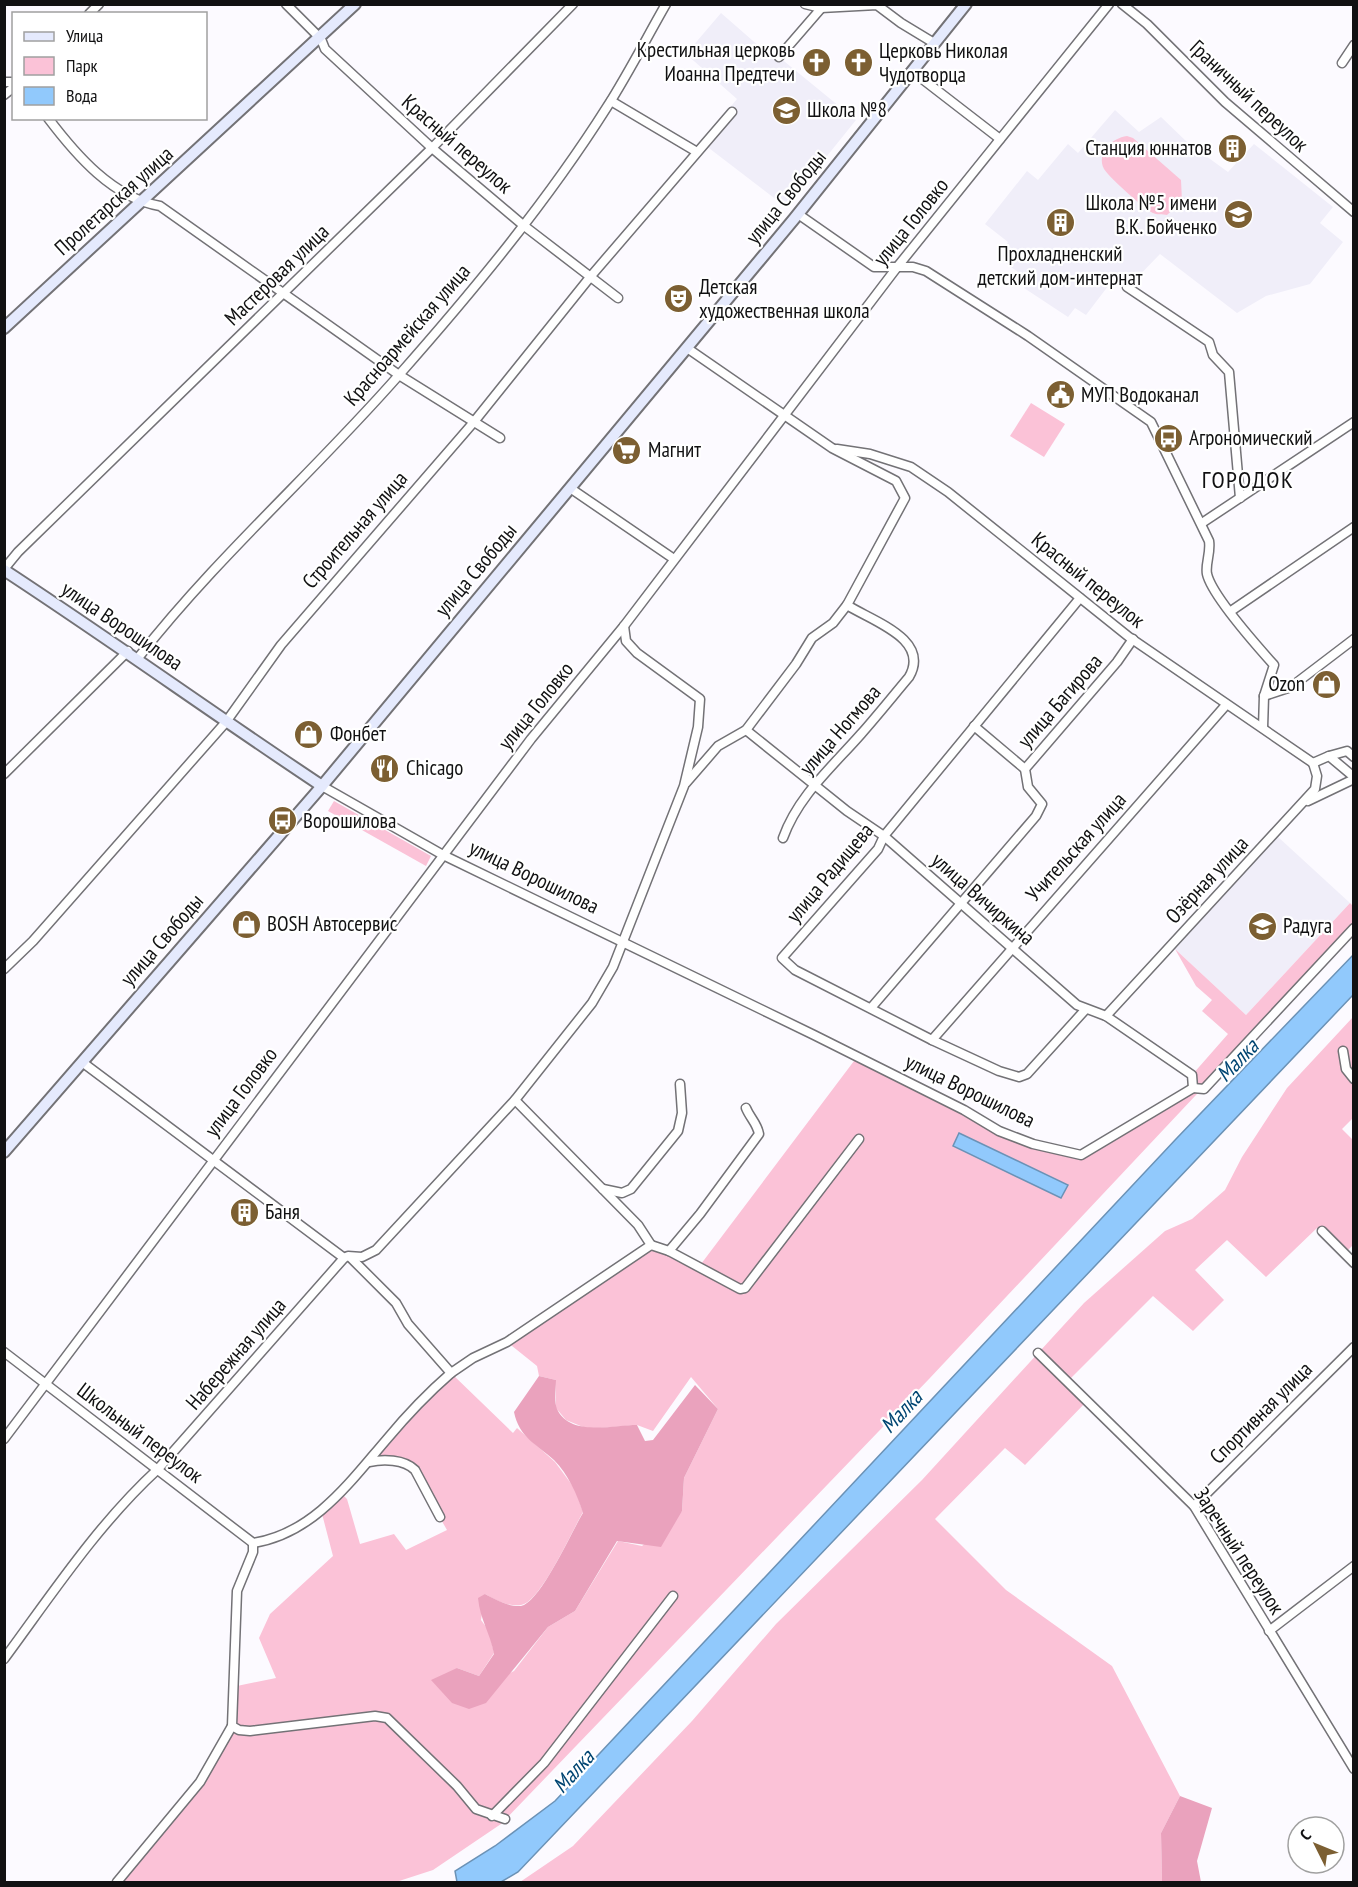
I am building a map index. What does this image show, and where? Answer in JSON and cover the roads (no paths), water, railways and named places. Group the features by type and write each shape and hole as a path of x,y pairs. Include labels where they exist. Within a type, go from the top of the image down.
{"main road":[{"name":"Пролетарская улица","path":"4,328 321,39 355,4"},
{"name":"улица Свободы","path":"4,1152 322,786 798,214 966,4"},
{"name":"улица Ворошилова","path":"4,569 128,651 226,722 322,786"}],"street":[{"name":"Красный переулок","path":"286,4 321,39 325,49 432,148 523,225 618,298"},
{"name":"Мастеровая улица","path":"4,569 18,552 432,148 573,4"},
{"name":"Красноармейская улица","path":"138,658 197,586 325,456 399,375 523,225 611,101 666,4"},
{"path":"805,4 823,7 877,5 934,43"},
{"name":"улица Головко","path":"4,1439 212,1160 531,740 624,626 898,266 1109,4"},
{"name":"Граничный переулок","path":"1122,4 1147,24 1225,102 1353,212"},
{"path":"779,57 823,7"},
{"path":"1342,63 1353,45"},
{"path":"912,71 1000,139"},
{"path":"611,101 697,152"},
{"name":"Строительная улица","path":"4,969 33,941 226,722 281,645 473,423 591,277 732,112"},
{"path":"50,120 82,162 141,203 160,206 282,295 399,375 500,438"},
{"path":"798,214 874,267 886,269 898,266 926,271 960,291 1151,422 1202,523 1211,554 1206,570 1211,588 1274,665 1264,696 1263,728"},
{"path":"1127,287 1209,342 1213,355 1229,372 1240,498"},
{"name":"Красный переулок","path":"687,348 832,448 896,481 905,498 847,605"},
{"path":"1202,523 1353,422"},
{"name":"Красный переулок","path":"832,448 870,454 911,467 948,492 1133,639 1313,763"},
{"path":"570,488 674,560"},
{"path":"1231,611 1353,527"},
{"name":"улица Радищева","path":"1080,598 884,836 878,849 782,958 795,970 932,1040 1019,1077 1027,1074 1085,1010"},
{"path":"684,786 718,746 746,730 796,664 812,638 833,623 847,605"},
{"name":"улица Ногмова","path":"783,838 788,825 811,793 814,783 860,736 909,677 915,660 907,641 847,605"},
{"path":"346,1257 362,1257 375,1250 515,1100 592,1003 623,943 684,786 698,727 700,699 637,653 626,641 624,626"},
{"name":"улица Багирова","path":"871,1008 1041,809 1040,799 1028,787 1025,769 1110,671 1133,639"},
{"path":"1264,696 1291,687 1353,639"},
{"path":"4,774 128,651"},
{"name":"Учительская улица","path":"932,1040 1010,948 1226,705"},
{"path":"974,726 1025,769"},
{"name":"улица Вичиркина","path":"746,730 847,811 884,836 1010,948 1085,1010 1106,1016 1192,1075 1193,1088"},
{"path":"1313,763 1347,751 1353,757"},
{"path":"1301,804 1353,778 1329,756"},
{"name":"Озёрная улица","path":"1106,1016 1315,789 1317,776 1313,763"},
{"name":"улица Ворошилова","path":"322,786 443,855 964,1110 999,1131 1032,1144 1081,1155 1193,1088"},
{"path":"1193,1088 1204,1089 1353,928"},
{"path":"1343,1051 1346,1069 1353,1079"},
{"path":"82,1062 346,1257 357,1261 396,1303 408,1324 451,1373"},
{"path":"603,1189 622,1193 631,1189 678,1131 682,1113 680,1084"},
{"path":"515,1100 638,1225 651,1245 669,1251 740,1289 746,1288 859,1139"},
{"path":"669,1251 700,1214 759,1134 758,1126 749,1117 746,1108"},
{"path":"1322,1232 1353,1263"},
{"path":"117,1882 200,1782 232,1726 237,1591 253,1552 253,1543 273,1540 292,1531 341,1493 429,1392 451,1373 473,1358 507,1342 651,1245"},
{"name":"Набережная улица","path":"4,1659 72,1568 135,1491 158,1469 346,1257"},
{"name":"Спортивная улица","path":"1194,1506 1353,1347"},
{"name":"Школьный переулок","path":"4,1352 253,1543"},
{"name":"Заречный переулок","path":"1038,1353 1194,1506 1352,1764"},
{"path":"368,1462 381,1459 409,1464 415,1470 440,1517"},
{"path":"1269,1630 1353,1566"},
{"path":"492,1816 544,1763 673,1596"},
{"path":"232,1726 239,1730 250,1731 375,1716 387,1718 457,1786 476,1809 505,1819"}],"water":[{"path":"1353,955 1353,995 518,1872 501,1882 457,1882 455,1871 495,1846 555,1801 1176,1139"},
{"path":"959,1133 1068,1185 1061,1198 953,1146"}],"place":[{"name":"Крестильная церковь Иоанна Предтечи","path":"816,62"},
{"name":"Церковь Николая Чудотворца","path":"858,63"},
{"name":"Школа №8","path":"786,110"},
{"name":"Станция юннатов","path":"1233,148"},
{"name":"Школа №5 имени В.К. Бойченко","path":"1238,215"},
{"name":"Прохладненский детский дом-интернат","path":"1060,223"},
{"name":"Детская художественная школа","path":"678,299"},
{"name":"МУП Водоканал","path":"1060,395"},
{"name":"Агрономический","path":"1168,438"},
{"name":"Магнит","path":"627,450"},
{"name":"Ozon","path":"1326,684"},
{"name":"Фонбет","path":"309,734"},
{"name":"Chicago","path":"385,768"},
{"name":"Ворошилова","path":"282,821"},
{"name":"BOSH Автосервис","path":"246,924"},
{"name":"Радуга","path":"1262,926"},
{"name":"Баня","path":"244,1212"}],"district":[{"name":"ГОРОДОК","path":"1248,480"}],"water label":[{"name":"Малка","path":"1237,1060"},
{"name":"Малка","path":"901,1411"},
{"name":"Малка","path":"573,1771"}]}
